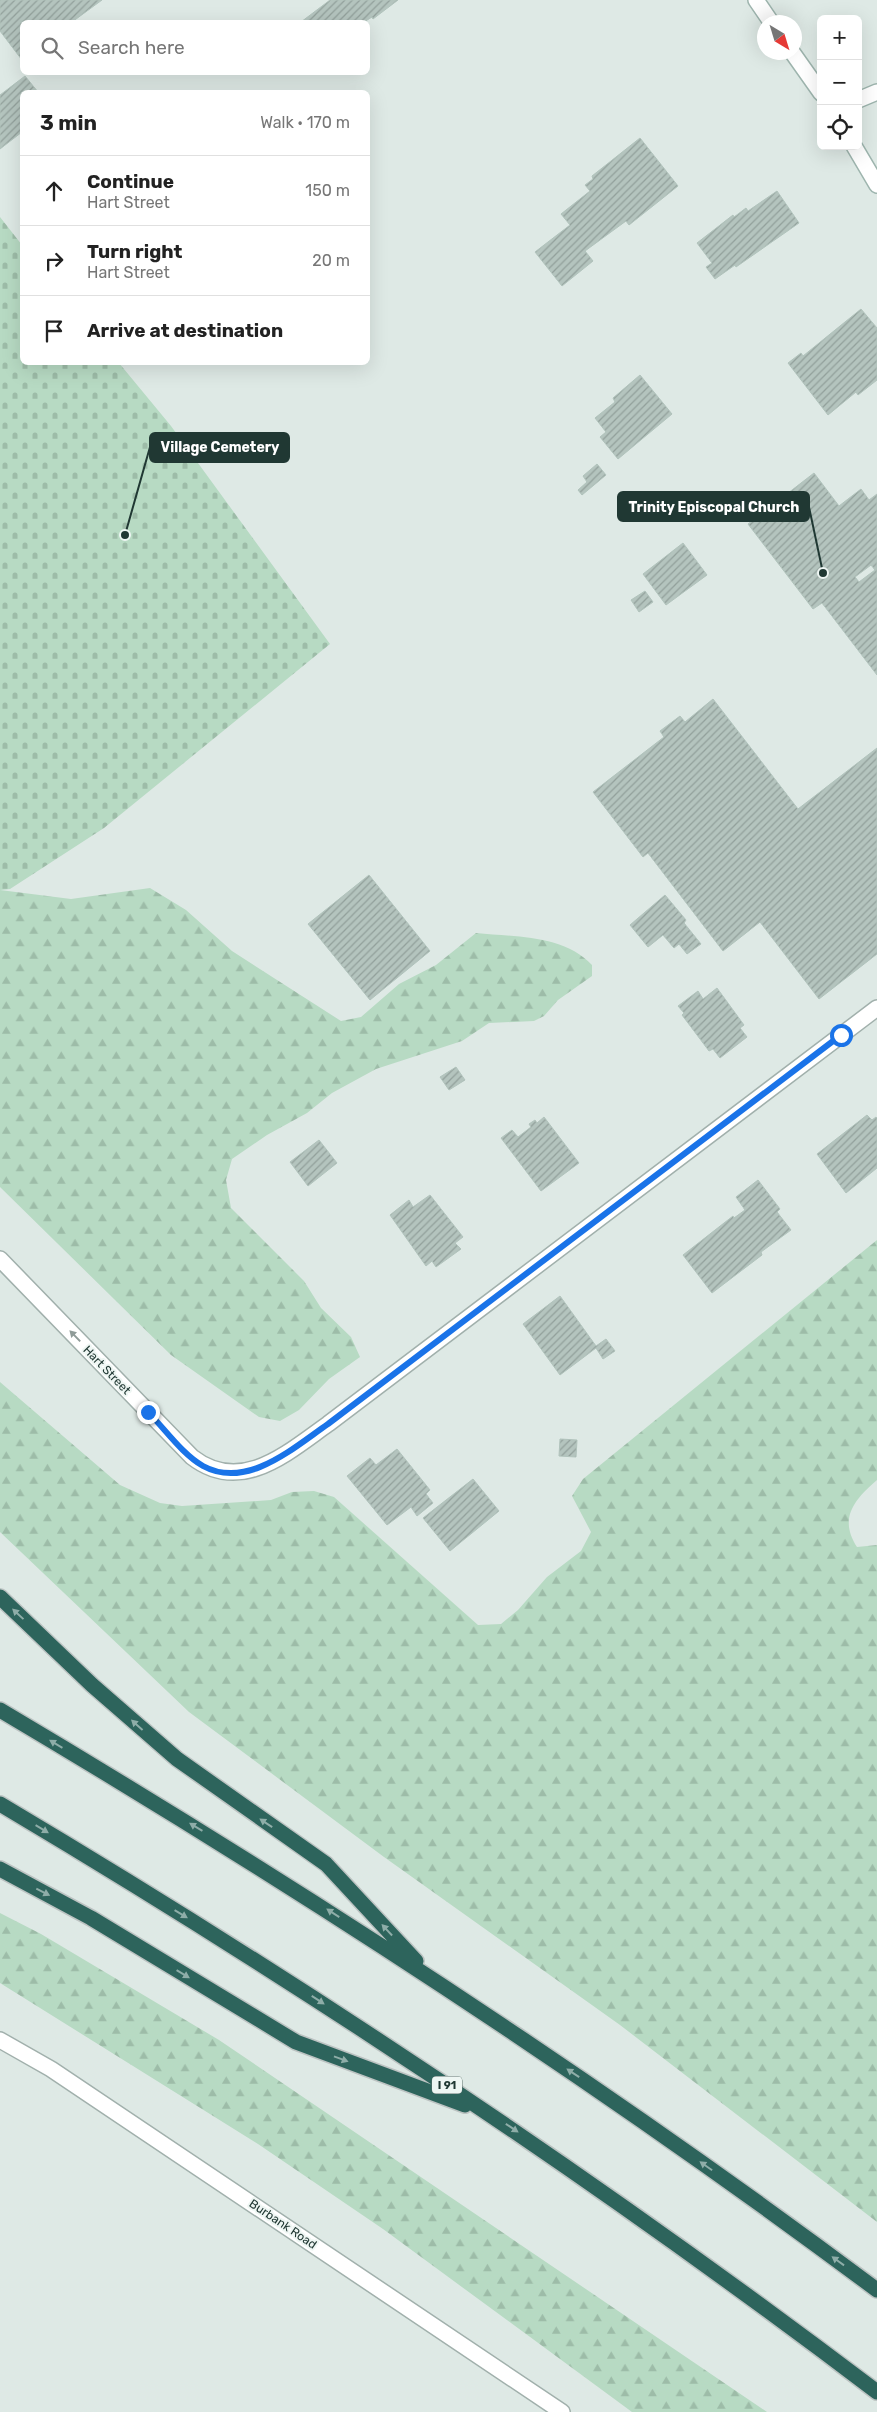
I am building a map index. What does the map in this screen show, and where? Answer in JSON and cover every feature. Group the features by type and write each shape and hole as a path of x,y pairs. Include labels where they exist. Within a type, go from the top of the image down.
{"highway":[{"path":"0,1597 92,1685 177,1760 326,1864 432,1978"},
{"path":"0,1710 221,1842 432,1978 651,2128 877,2290"},
{"name":"I 91","path":"0,1804 314,1996 490,2114 647,2222 877,2392"},
{"path":"0,1870 91,1918 296,2042 490,2114"}],"street":[{"path":"756,0 767,15"},
{"path":"798,60 817,87"},
{"path":"862,98 877,92"},
{"path":"856,150 877,185"},
{"name":"Hart Street","path":"0,1259 192,1457 202,1465 227,1474 256,1469 273,1461 328,1424 877,1008"},
{"name":"Burbank Road","path":"0,2040 59,2074 562,2412"}],"green space":[{"path":"0,217 20,242 20,365 121,365 171,426 330,644 104,828 10,889 0,890"},
{"path":"150,888 186,910 232,951 341,1021 361,1017 399,984 436,965 476,933 538,939 553,943 581,955 592,965 592,976 558,1000 544,1016 534,1021 489,1023 462,1041 376,1069 332,1093 307,1113 267,1135 232,1159 226,1180 231,1208 304,1281 321,1308 351,1337 360,1357 329,1379 299,1410 280,1421 259,1417 171,1355 0,1187 0,890 71,899"},
{"path":"877,1240 877,1480 856,1502 849,1518 849,1527 857,1547 877,1545 877,2222 620,2025 384,1857 189,1712 0,1532 0,1382 120,1485 160,1503 182,1506 271,1500 292,1492 314,1491 334,1497 478,1625 501,1624 518,1610 547,1577 581,1551 591,1532 572,1496 583,1479"},
{"path":"0,1913 41,1934 219,2040 767,2412 632,2412 383,2229 258,2144 0,1983"}],"building":[{"path":"0,0 102,0 75,20 20,20 20,57 0,31"},
{"path":"330,0 398,0 373,19 372,17 367,20 304,20"},
{"path":"25,76 36,90 20,90 20,134 0,149 0,95"},
{"path":"640,138 678,186 629,225 626,221 585,251 593,261 562,286 535,252 570,225 561,214 590,191 585,185 593,179 592,176"},
{"path":"777,191 799,223 736,267 735,265 715,279 706,267 712,263 697,243 733,215 734,217 746,208 748,211"},
{"path":"861,309 877,328 877,380 858,395 856,392 828,415 788,363 801,353 803,356"},
{"path":"640,375 672,414 618,459 600,437 606,432 595,418 615,402 613,398"},
{"path":"597,464 606,475 582,495 578,490 587,482 583,476"},
{"path":"814,473 839,506 861,489 869,500 877,494 877,675 822,603 813,609 748,524","holes":["871,565 875,570 859,582 855,577"]},
{"path":"683,543 707,575 666,605 643,574"},
{"path":"645,591 653,602 639,612 631,600"},
{"path":"713,699 798,809 877,748 877,954 819,999 760,922 723,951 648,853 643,857 593,792 664,737 660,731 680,716 685,722"},
{"path":"369,875 430,951 370,1000 308,924"},
{"path":"665,895 686,920 684,923 701,944 687,954 679,944 674,948 663,935 648,947 630,925"},
{"path":"717,988 744,1025 740,1028 747,1037 720,1058 713,1049 709,1051 682,1015 684,1013 678,1006 698,991 703,999"},
{"path":"456,1067 465,1080 449,1090 440,1077"},
{"path":"867,1115 872,1120 877,1118 877,1168 846,1193 817,1154"},
{"path":"544,1117 579,1163 541,1191 501,1138 512,1130 518,1137 531,1127 529,1124 535,1120 537,1123"},
{"path":"319,1140 337,1163 308,1186 290,1162"},
{"path":"758,1180 780,1209 777,1212 791,1230 761,1252 762,1255 712,1293 683,1255 733,1216 734,1218 745,1210 736,1197"},
{"path":"430,1195 463,1237 455,1243 461,1249 436,1267 432,1261 426,1266 390,1215 409,1200 413,1207"},
{"path":"560,1296 596,1346 606,1339 615,1351 603,1359 596,1348 560,1375 523,1324"},
{"path":"560,1439 577,1440 576,1457 559,1456"},
{"path":"397,1449 430,1490 426,1494 433,1503 417,1516 411,1507 387,1525 347,1476 370,1458 376,1465"},
{"path":"473,1479 499,1511 450,1551 423,1518"}],"place":[{"name":"Village Cemetery","path":"125,535"},
{"name":"Trinity Episcopal Church","path":"823,573"}],"route":[{"path":"148,1412 192,1457 214,1471 227,1474 239,1473 256,1469 273,1461 328,1424 666,1170 841,1035"}]}
